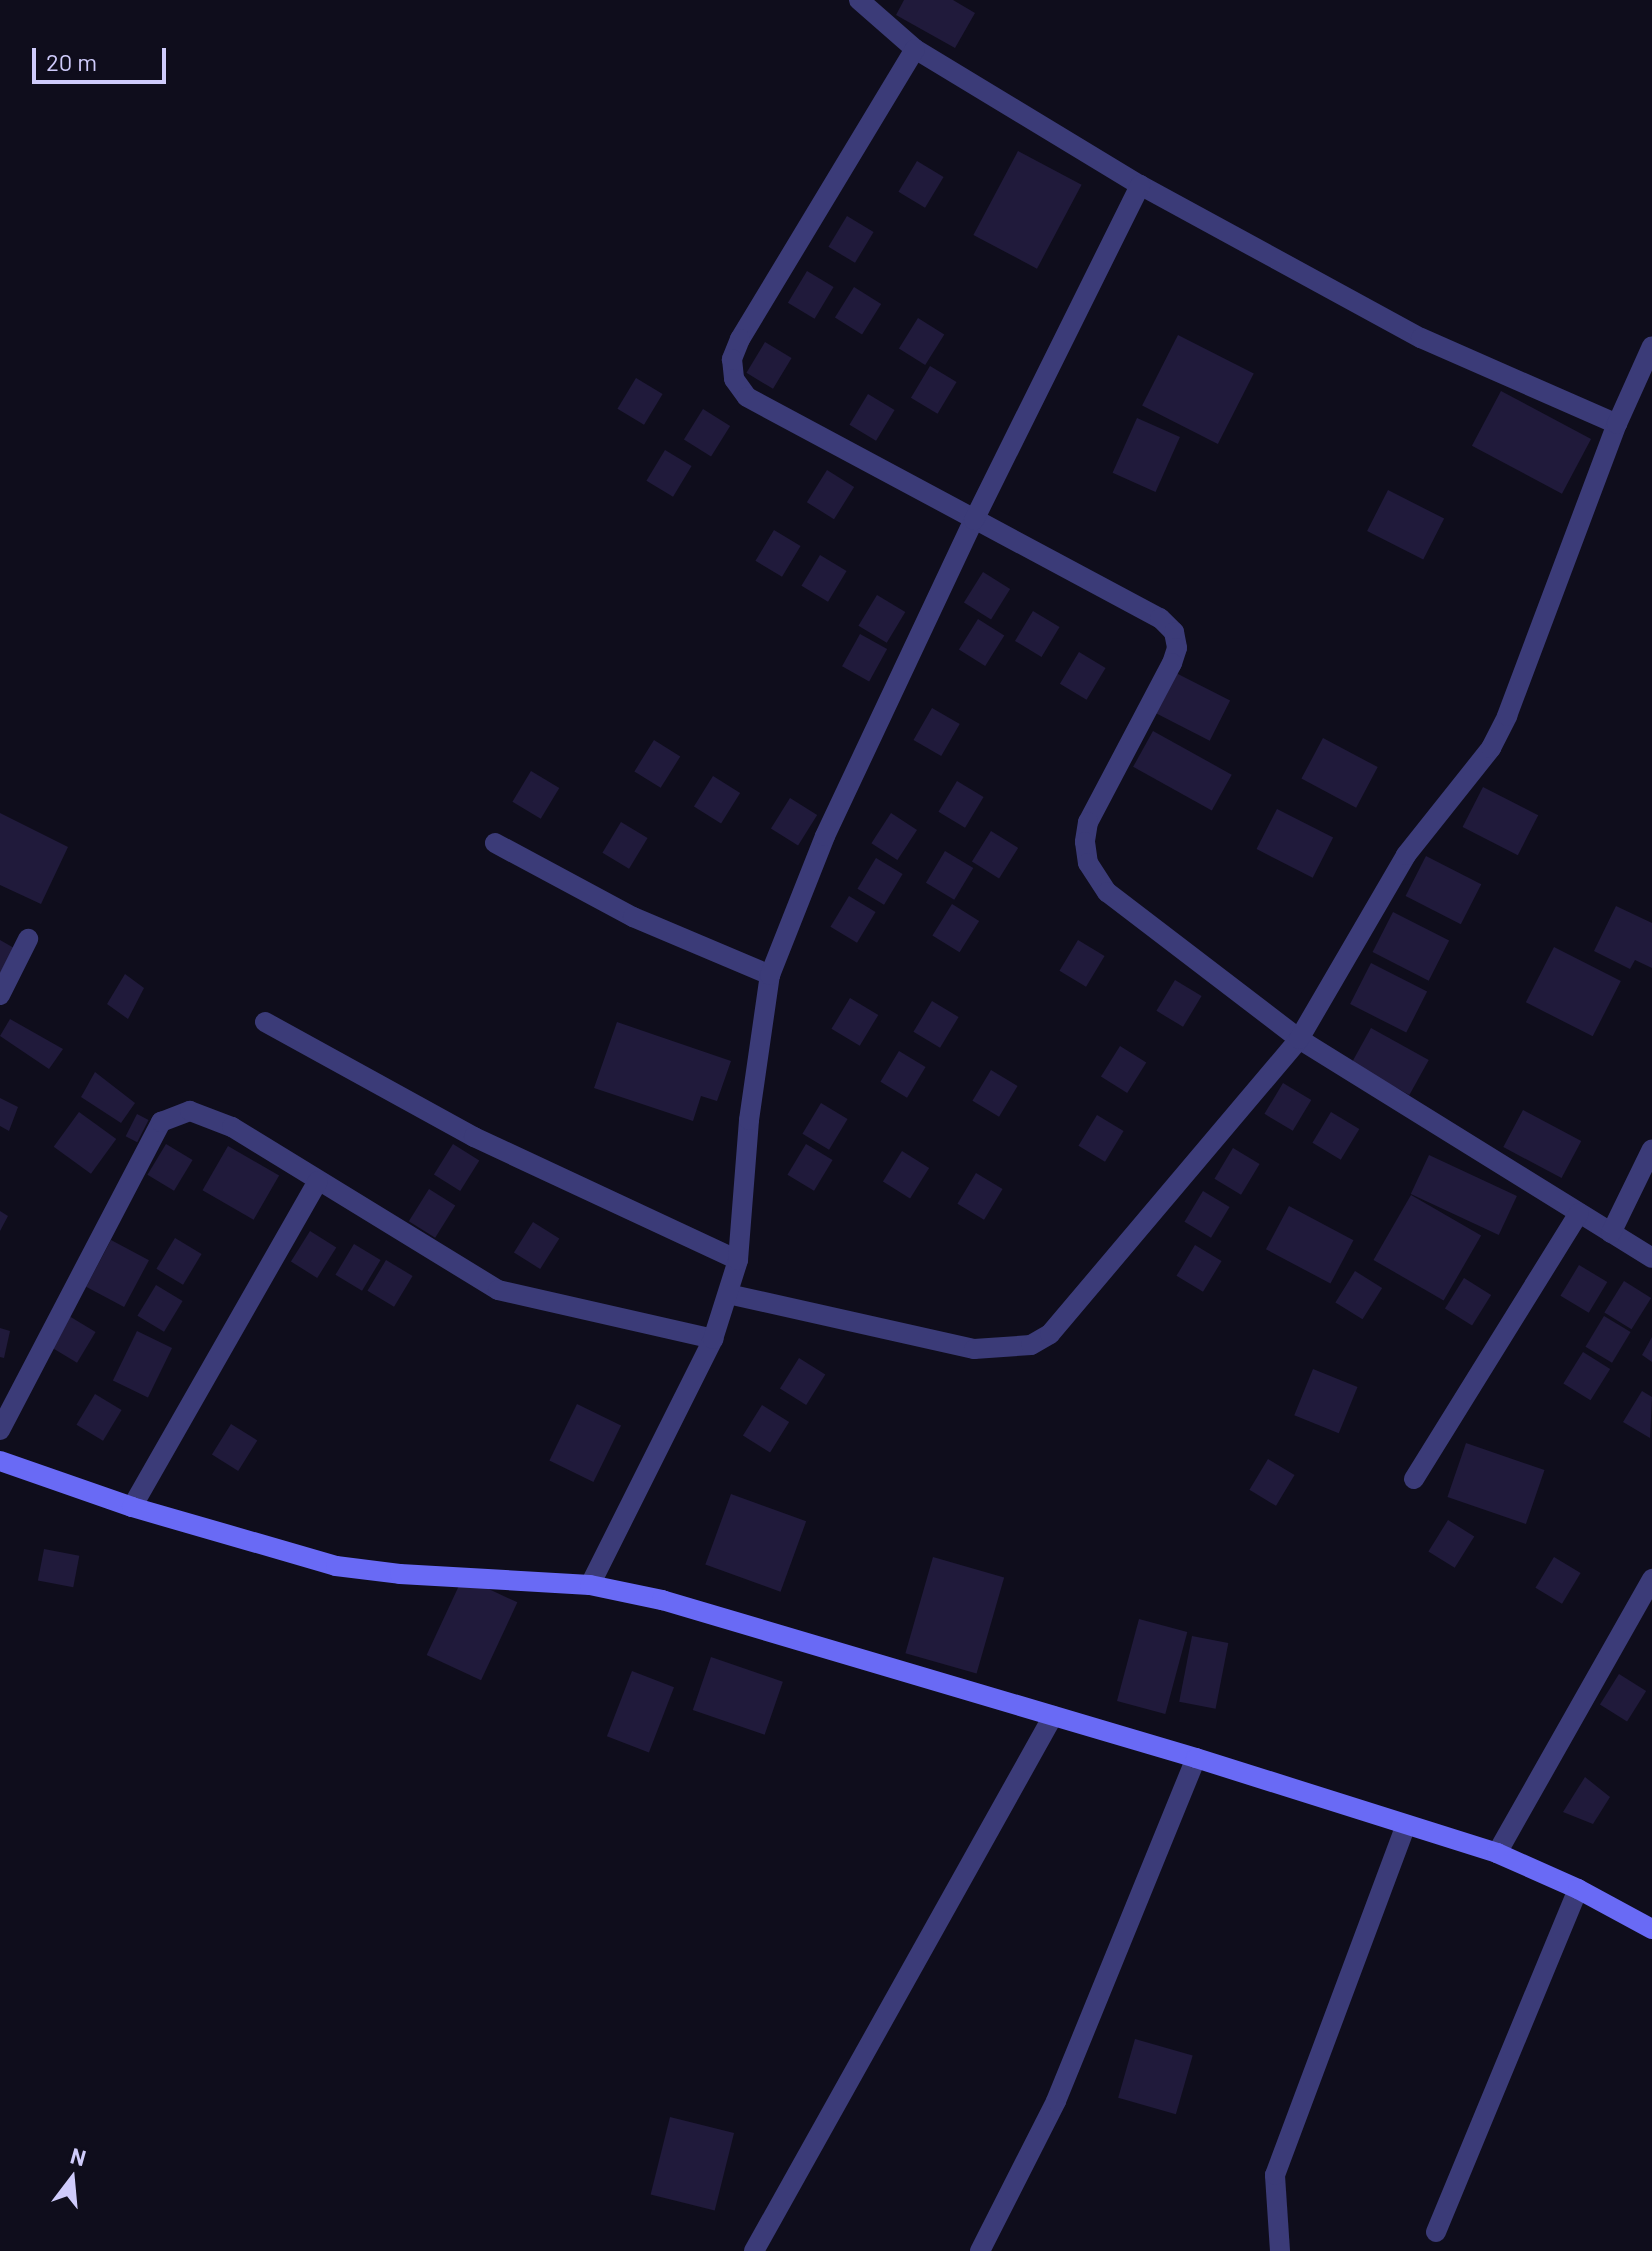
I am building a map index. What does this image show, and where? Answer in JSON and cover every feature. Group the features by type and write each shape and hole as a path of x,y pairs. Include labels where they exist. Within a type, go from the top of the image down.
{"main road":[{"path":"0,1461 132,1507 336,1566 400,1574 590,1585 662,1600 1196,1758 1497,1853 1578,1889 1652,1929"}],"street":[{"path":"859,0 915,49 1140,185 1421,338 1617,424"},
{"path":"915,49 740,339 732,359 734,379 747,397 1160,618 1174,632 1177,648 1172,663 1088,822 1085,842 1088,863 1107,892 1299,1039 1652,1258"},
{"path":"590,1585 713,1339 728,1294 738,1260 749,1120 770,975 825,836 974,520 1140,185"},
{"path":"728,1294 974,1349 1031,1345 1050,1334 1299,1039 1406,855 1491,748 1502,727 1617,424 1652,346"},
{"path":"495,843 633,917 770,975"},
{"path":"0,995 28,939"},
{"path":"265,1022 474,1137 738,1260"},
{"path":"0,1430 161,1122 190,1111 232,1127 498,1290 713,1339"},
{"path":"1611,1233 1652,1149"},
{"path":"132,1507 318,1181"},
{"path":"1414,1479 1579,1213"},
{"path":"1497,1853 1652,1579"},
{"path":"759,2248 1053,1716"},
{"path":"980,2251 1056,2101 1196,1758"},
{"path":"1280,2251 1275,2175 1406,1825"},
{"path":"1436,2232 1578,1889"}],"building":[{"path":"904,0 953,0 975,13 955,48 896,15"},
{"path":"1018,151 1082,185 1037,269 973,235"},
{"path":"917,161 944,177 925,208 898,192"},
{"path":"847,216 874,232 855,263 828,247"},
{"path":"807,271 834,287 815,319 788,303"},
{"path":"854,287 881,304 862,334 835,318"},
{"path":"918,318 944,334 925,365 899,349"},
{"path":"1178,335 1254,374 1218,444 1142,405"},
{"path":"765,342 792,358 773,389 746,373"},
{"path":"930,366 957,382 938,414 911,398"},
{"path":"636,378 663,394 644,425 617,409"},
{"path":"1501,391 1591,439 1562,494 1472,446"},
{"path":"868,394 895,410 876,441 849,425"},
{"path":"703,409 730,426 711,456 684,440"},
{"path":"1137,418 1180,437 1156,492 1113,473"},
{"path":"665,450 692,466 673,497 646,481"},
{"path":"827,470 854,487 834,519 807,502"},
{"path":"1388,490 1444,519 1423,560 1367,531"},
{"path":"774,530 801,546 782,577 755,561"},
{"path":"820,555 847,571 828,602 801,586"},
{"path":"983,572 1010,589 991,619 964,603"},
{"path":"877,595 905,612 887,643 858,626"},
{"path":"1033,611 1060,627 1042,657 1015,641"},
{"path":"978,619 1004,635 985,666 959,650"},
{"path":"860,634 887,649 869,681 842,666"},
{"path":"1079,652 1106,668 1087,700 1060,684"},
{"path":"1174,672 1230,701 1210,741 1154,712"},
{"path":"932,708 960,724 941,756 914,740"},
{"path":"1153,731 1232,775 1212,810 1133,767"},
{"path":"1323,738 1378,767 1356,808 1301,779"},
{"path":"654,740 680,756 661,788 634,771"},
{"path":"531,771 559,788 541,819 512,802"},
{"path":"713,776 740,793 721,823 694,807"},
{"path":"957,781 984,797 965,828 938,812"},
{"path":"1483,787 1538,815 1518,855 1463,827"},
{"path":"790,798 817,815 798,845 771,829"},
{"path":"1277,809 1333,838 1313,878 1257,849"},
{"path":"0,813 68,847 41,904 0,885"},
{"path":"891,813 917,830 897,860 871,843"},
{"path":"621,822 648,838 629,869 602,853"},
{"path":"991,831 1018,848 999,878 972,862"},
{"path":"945,851 973,868 954,900 926,883"},
{"path":"1426,856 1481,884 1461,924 1406,896"},
{"path":"876,858 903,874 884,905 857,889"},
{"path":"849,896 876,912 857,943 830,927"},
{"path":"952,904 979,921 960,952 932,935"},
{"path":"1616,906 1652,923 1652,968 1635,960 1630,969 1594,951"},
{"path":"1393,912 1449,941 1429,981 1373,952"},
{"path":"0,940 14,948 0,974"},
{"path":"1078,940 1105,956 1086,987 1059,971"},
{"path":"1554,947 1621,981 1593,1036 1526,1002"},
{"path":"1371,963 1427,992 1406,1033 1350,1004"},
{"path":"125,974 144,988 128,1019 107,1004"},
{"path":"1175,980 1202,996 1183,1027 1156,1011"},
{"path":"850,998 878,1015 860,1046 831,1029"},
{"path":"932,1001 959,1017 940,1048 913,1032"},
{"path":"10,1019 63,1049 49,1069 0,1036"},
{"path":"617,1022 731,1061 717,1101 701,1096 693,1121 594,1088"},
{"path":"1371,1028 1429,1060 1409,1095 1352,1063"},
{"path":"1120,1046 1146,1062 1127,1093 1101,1077"},
{"path":"899,1051 926,1067 907,1098 880,1082"},
{"path":"991,1070 1018,1086 999,1117 972,1101"},
{"path":"95,1072 135,1103 121,1123 81,1097"},
{"path":"1283,1083 1311,1100 1293,1131 1264,1114"},
{"path":"0,1098 18,1107 9,1131 0,1126"},
{"path":"821,1103 848,1119 829,1150 802,1134"},
{"path":"1523,1110 1581,1141 1562,1178 1503,1147"},
{"path":"79,1112 116,1139 91,1174 54,1147"},
{"path":"1331,1112 1359,1129 1341,1160 1312,1143"},
{"path":"137,1114 149,1120 137,1142 126,1136"},
{"path":"1097,1115 1124,1131 1105,1162 1078,1146"},
{"path":"166,1144 193,1160 174,1191 147,1175"},
{"path":"453,1144 479,1160 460,1191 434,1175"},
{"path":"806,1144 833,1160 814,1191 787,1175"},
{"path":"228,1146 279,1176 254,1220 202,1190"},
{"path":"1233,1148 1260,1164 1241,1195 1214,1179"},
{"path":"902,1151 929,1168 910,1198 883,1182"},
{"path":"1429,1155 1517,1196 1499,1235 1411,1194"},
{"path":"976,1173 1003,1189 984,1220 957,1204"},
{"path":"429,1189 455,1205 435,1238 409,1221"},
{"path":"1203,1191 1230,1207 1211,1238 1184,1222"},
{"path":"1411,1195 1481,1236 1444,1300 1374,1260"},
{"path":"1289,1206 1353,1240 1330,1284 1266,1249"},
{"path":"0,1211 8,1216 0,1231"},
{"path":"533,1222 559,1238 540,1269 514,1253"},
{"path":"310,1231 336,1247 317,1278 291,1262"},
{"path":"175,1238 202,1254 183,1285 156,1269"},
{"path":"111,1240 149,1260 124,1307 86,1287"},
{"path":"354,1244 381,1260 362,1291 335,1275"},
{"path":"1195,1245 1222,1261 1203,1292 1176,1276"},
{"path":"386,1260 413,1276 394,1307 367,1291"},
{"path":"1579,1265 1607,1282 1589,1313 1560,1296"},
{"path":"1355,1271 1382,1288 1363,1319 1335,1302"},
{"path":"1464,1278 1491,1295 1472,1325 1445,1309"},
{"path":"1624,1281 1651,1298 1632,1329 1604,1312"},
{"path":"156,1285 183,1301 164,1332 137,1316"},
{"path":"69,1316 96,1332 77,1363 50,1347"},
{"path":"1604,1316 1631,1332 1612,1363 1585,1347"},
{"path":"0,1328 10,1331 4,1358 0,1357"},
{"path":"137,1331 172,1348 148,1398 113,1380"},
{"path":"1652,1337 1652,1362 1642,1355"},
{"path":"1583,1352 1610,1369 1591,1400 1563,1383"},
{"path":"799,1358 825,1374 806,1405 780,1389"},
{"path":"1313,1369 1358,1387 1339,1433 1294,1415"},
{"path":"1642,1391 1652,1397 1650,1438 1623,1422"},
{"path":"95,1394 122,1410 103,1441 76,1425"},
{"path":"577,1404 621,1425 593,1482 549,1461"},
{"path":"762,1405 789,1422 770,1452 743,1436"},
{"path":"231,1424 257,1440 238,1471 212,1455"},
{"path":"1466,1443 1544,1470 1526,1524 1447,1497"},
{"path":"1268,1459 1295,1475 1276,1506 1249,1490"},
{"path":"731,1494 806,1521 781,1592 705,1564"},
{"path":"1448,1520 1474,1536 1455,1568 1428,1551"},
{"path":"44,1549 79,1556 73,1587 38,1580"},
{"path":"933,1557 1004,1577 977,1674 905,1653"},
{"path":"1554,1557 1581,1573 1562,1604 1535,1588"},
{"path":"463,1577 517,1602 481,1680 427,1655"},
{"path":"1139,1619 1187,1632 1165,1714 1117,1701"},
{"path":"1192,1636 1228,1643 1216,1709 1179,1702"},
{"path":"711,1657 783,1682 765,1735 693,1710"},
{"path":"632,1671 674,1687 649,1752 607,1736"},
{"path":"1619,1674 1646,1691 1627,1721 1600,1705"},
{"path":"1585,1777 1610,1797 1593,1824 1563,1812"},
{"path":"1135,2039 1193,2056 1176,2114 1118,2098"},
{"path":"670,2117 734,2133 715,2211 651,2195"}]}
